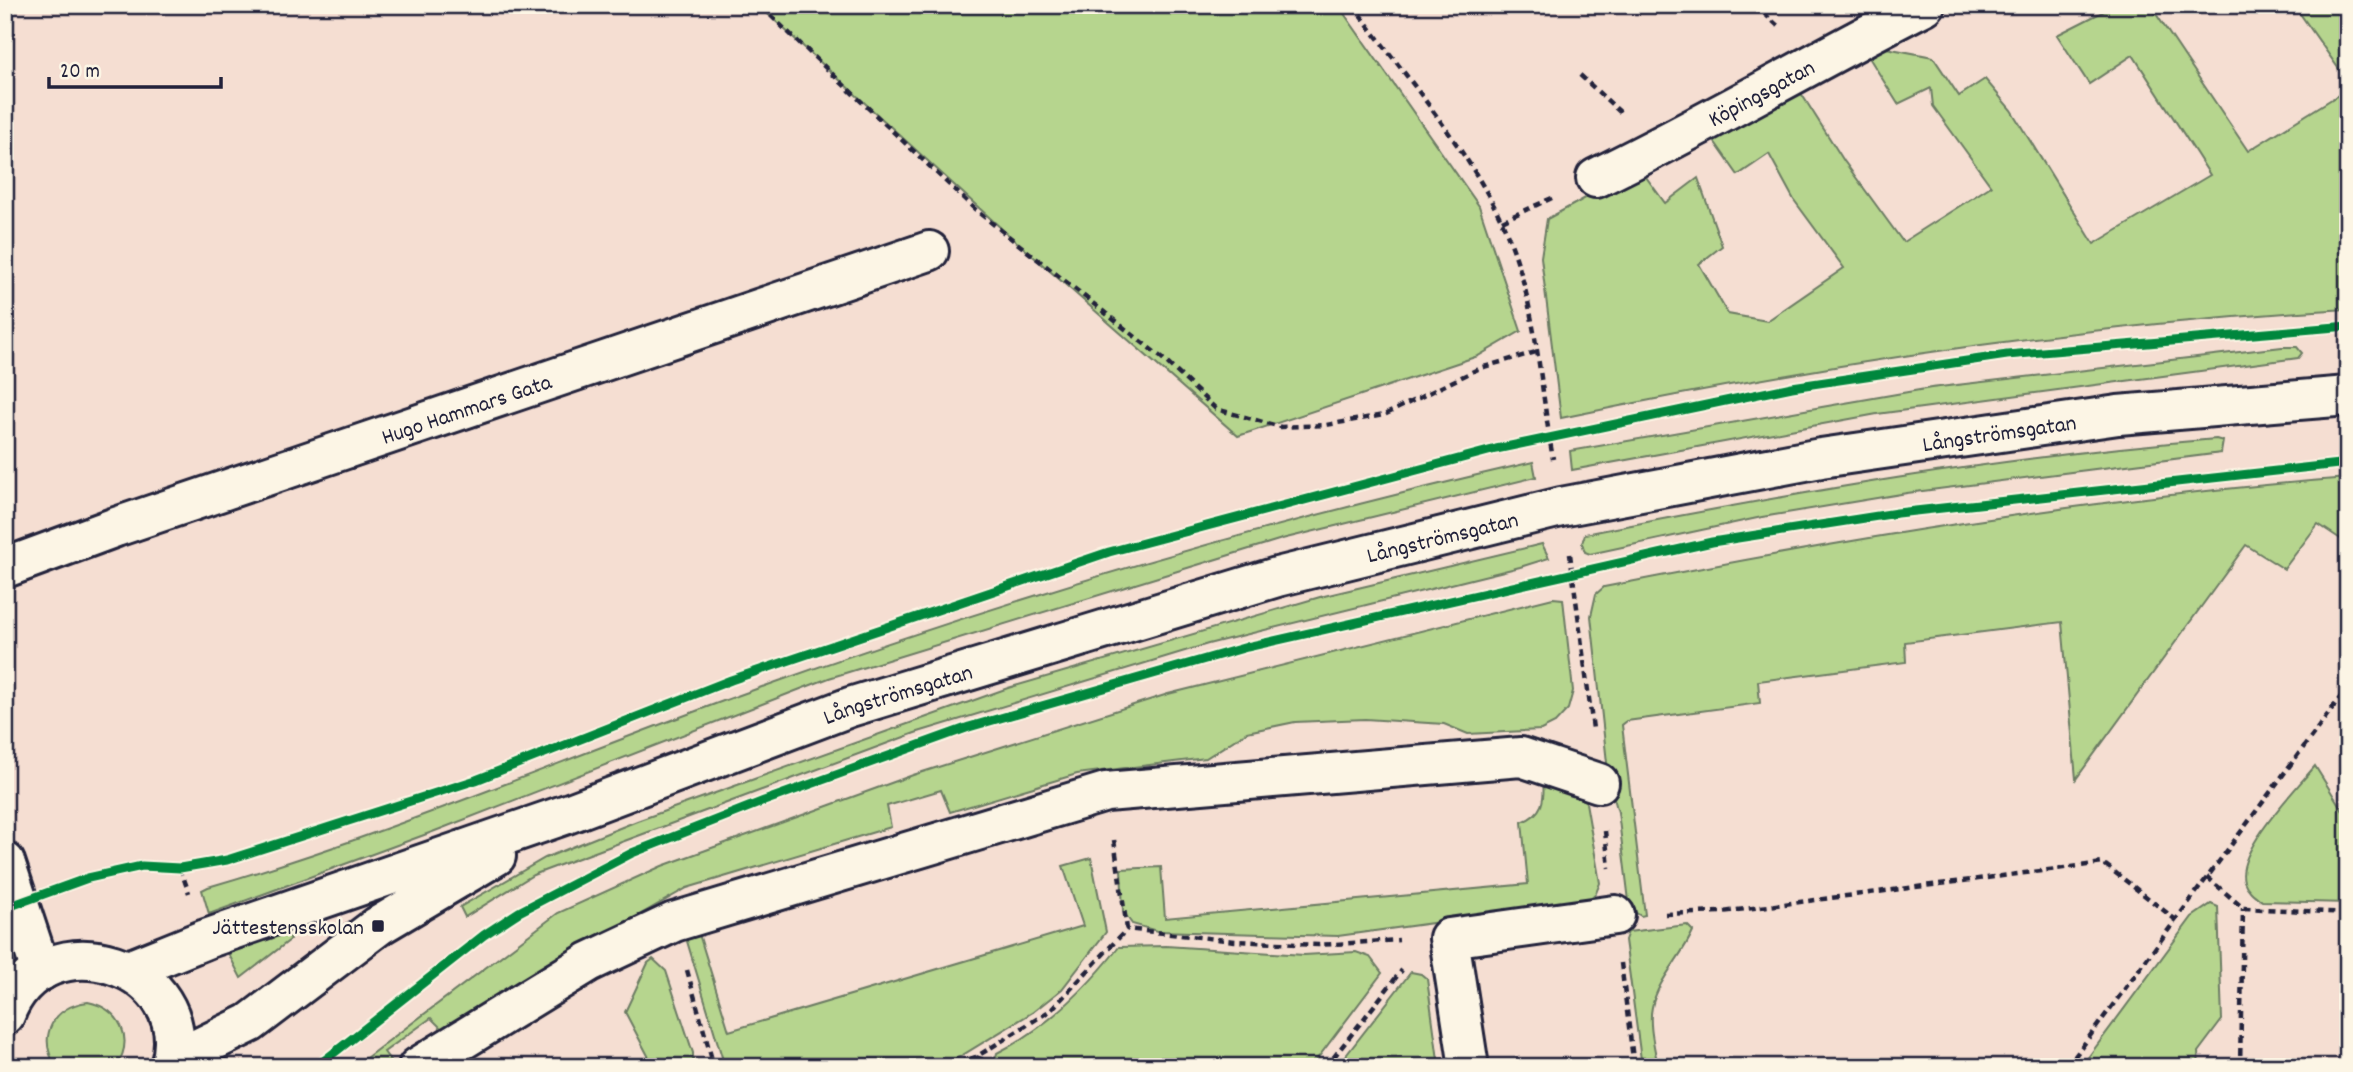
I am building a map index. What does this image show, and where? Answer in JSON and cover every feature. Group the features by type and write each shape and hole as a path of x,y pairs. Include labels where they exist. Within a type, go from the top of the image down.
{"street":[{"name":"Köpingsgatan","path":"1596,178 1659,148 1816,60 1925,5"},
{"name":"Hugo Hammars Gata","path":"5,568 929,251"},
{"name":"Långströmsgatan","path":"129,970 206,939 567,814 850,707 1276,577 1526,515 1807,460 1978,433 2118,415 2348,396"},
{"path":"418,1067 589,962 674,922 1106,792 1521,757 1599,783"},
{"name":"Långströmsgatan","path":"171,1064 250,1023 377,926 567,814"},
{"path":"5,862 41,971"},
{"path":"1469,1067 1437,938 1615,915"},
{"name":"Långströmsgatan","path":"5,1015 15,996 41,971 58,963 94,959 129,970 146,982 169,1018 173,1039 171,1064"}],"path":[{"path":"765,5 769,14 978,212 1162,358 1216,409 1282,427 1326,425 1384,415 1480,368 1536,352"},
{"path":"1353,5 1477,175 1502,221 1522,278 1539,377"},
{"path":"1574,571 1634,1067"},
{"path":"2067,1067 2348,687"},
{"path":"1106,792 1127,929"},
{"path":"1615,915 1722,912 2103,863 2176,920"},
{"path":"2207,877 2243,908 2348,914"},
{"path":"2240,1067 2243,908"},
{"path":"674,922 714,1066"},
{"path":"1127,929 1235,941 1318,945 1437,938"},
{"path":"817,1067 838,1060 947,1066 976,1057 1051,1010 1127,929"},
{"path":"1326,1067 1437,938"},
{"path":"976,1057 1001,1067"}],"green space":[{"path":"758,5 1338,5 1479,206 1521,331 1478,356 1238,436 1002,229"},
{"path":"2116,5 2150,5 2248,151 2348,89 2348,309 2150,325 1952,349 1756,380 1561,418 1541,257 1547,219 1635,171 1646,177 1665,203 1698,178 1722,246 1699,264 1728,314 1767,321 1844,268 1794,200 1769,154 1738,175 1707,131 1799,90 1844,161 1903,242 1991,186 1933,106 1931,88 1898,104 1860,43 1933,57 1959,96 1985,79 2011,110 2094,244 2210,175 2133,55 2089,84 2057,35"},
{"path":"2294,5 2348,6 2348,82"},
{"path":"2297,347 2302,353 2298,358 1877,414 1572,470 1570,451 1931,388"},
{"path":"2216,439 2223,441 2221,453 1907,493 1762,517 1590,554 1585,552 1582,543 1585,534 1899,477 2057,455"},
{"path":"1533,462 1536,477 1282,539 829,678 435,831 209,914 202,890 208,887 412,819 680,717 845,658 1039,594 1235,537"},
{"path":"2348,478 2348,544 2318,524 2284,569 2246,545 2076,779 2062,622 1905,642 1906,662 1758,681 1760,703 1627,721 1622,725 1645,915 1641,916 1630,909 1618,812 1609,781 1591,616 1596,594 1604,587 1974,521 2161,496"},
{"path":"1542,544 1549,558 1520,567 1208,644 915,733 533,875 465,917 460,907 545,858 637,821 1008,688 1320,597"},
{"path":"1553,598 1563,599 1573,691 1568,709 1555,723 1541,730 1468,734 1444,724 1365,719 1295,722 1247,732 1206,758 1077,774 950,812 941,790 887,806 891,827 687,888 602,936 447,1034 431,1018 384,1052 392,1063 384,1067 354,1067 558,913 662,866 913,775 1168,694"},
{"path":"2315,766 2348,819 2348,903 2262,901 2249,890 2244,881 2244,868 2249,853 2269,820"},
{"path":"1581,774 1600,883 1596,893 1586,902 1338,936 1157,931 1132,924 1123,911 1121,869 1161,867 1165,918 1528,884 1522,822 1534,815 1541,805 1543,779"},
{"path":"1091,858 1106,932 1062,989 1033,1012 956,1059 944,1062 854,1059 810,1067 725,1067 683,928 695,921 729,1031 1083,926 1063,866"},
{"path":"2211,904 2218,907 2222,1020 2198,1052 2199,1067 2081,1067 2192,917"},
{"path":"1687,925 1693,931 1659,987 1652,1007 1651,1029 1658,1067 1642,1067 1625,940 1628,932"},
{"path":"291,929 290,940 241,978 225,947"},
{"path":"1166,946 1304,955 1356,952 1370,957 1382,973 1311,1067 1010,1067 995,1062 997,1053 1032,1032 1064,1007 1119,947"},
{"path":"653,959 666,971 693,1053 693,1067 654,1067 625,1012 648,963"},
{"path":"1411,972 1421,974 1427,979 1439,1067 1337,1067"},
{"path":"88,1002 109,1011 116,1018 124,1036 122,1056 116,1067 56,1067 48,1044 52,1024 66,1009"}],"cycle path":[{"path":"5,908 88,878 142,866 180,868 227,860 476,780 731,680 1109,552 1496,449 1792,387 2007,355 2348,326"},
{"path":"316,1067 484,935 519,912 632,853 764,801 969,727 1247,647 1712,542 1897,513 2348,463"}],"place":[{"name":"Jättestensskolan","path":"378,926"}]}
